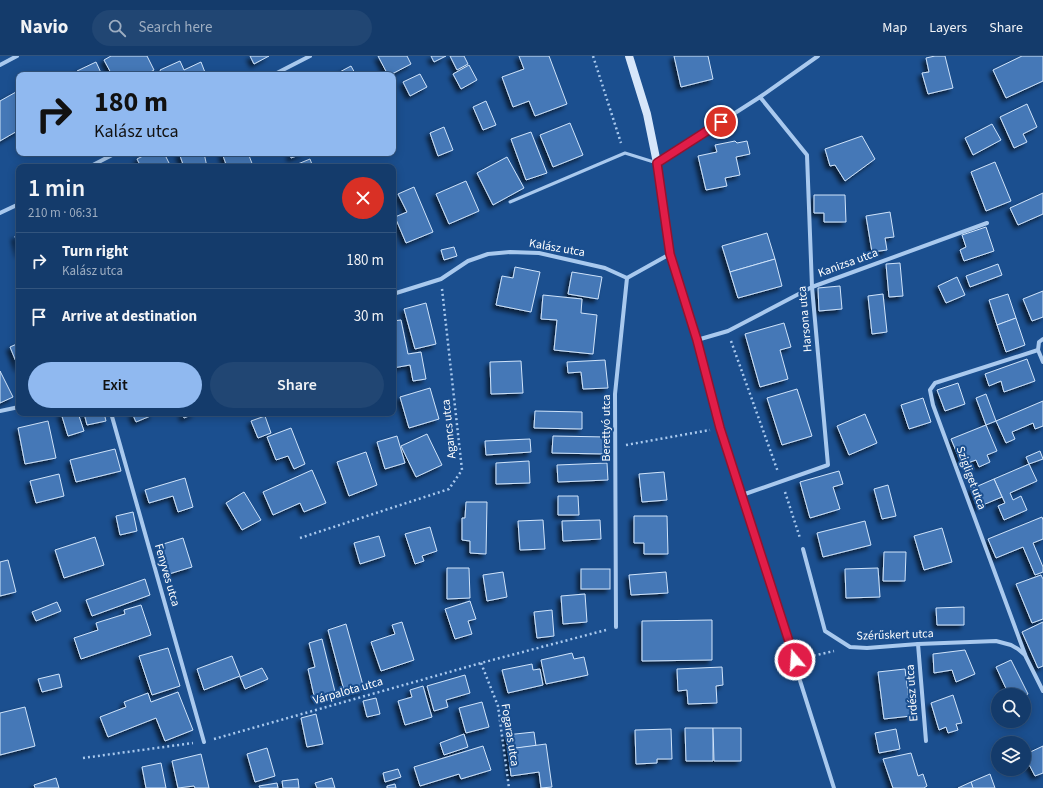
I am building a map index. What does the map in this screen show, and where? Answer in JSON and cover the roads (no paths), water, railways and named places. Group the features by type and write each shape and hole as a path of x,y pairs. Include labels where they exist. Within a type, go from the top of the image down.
{"street":[{"path":"0,65 17,56"},
{"path":"279,72 310,56"},
{"path":"629,56 647,114 657,163 670,254 697,340 720,428 795,660 834,788"},
{"path":"657,163 760,97 818,56"},
{"name":"Harsona utca","path":"742,495 781,480 828,465 812,287 807,155 760,97"},
{"path":"96,164 110,156"},
{"path":"0,213 16,205"},
{"name":"Kanizsa utca","path":"697,340 728,331 812,287 987,223"},
{"name":"Kalász utca","path":"396,293 441,279 468,261 488,254 510,252 539,253 605,268 627,278"},
{"path":"627,278 670,254"},
{"name":"Berettyó utca","path":"616,627 615,394 627,278"},
{"path":"1043,339 1039,342 1038,350 1043,362"},
{"name":"Szigliget utca","path":"1038,350 935,383 930,390 933,405 1026,657 1043,691"},
{"path":"0,411 16,408"},
{"name":"Fenyves utca","path":"112,416 204,742"},
{"name":"Szérűskert utca","path":"803,549 825,631 850,647 866,648 996,641 1011,645 1018,649 1026,657"},
{"name":"Erdész utca","path":"918,644 926,741"}],"lane":[{"path":"510,202 625,153 657,163"}]}
